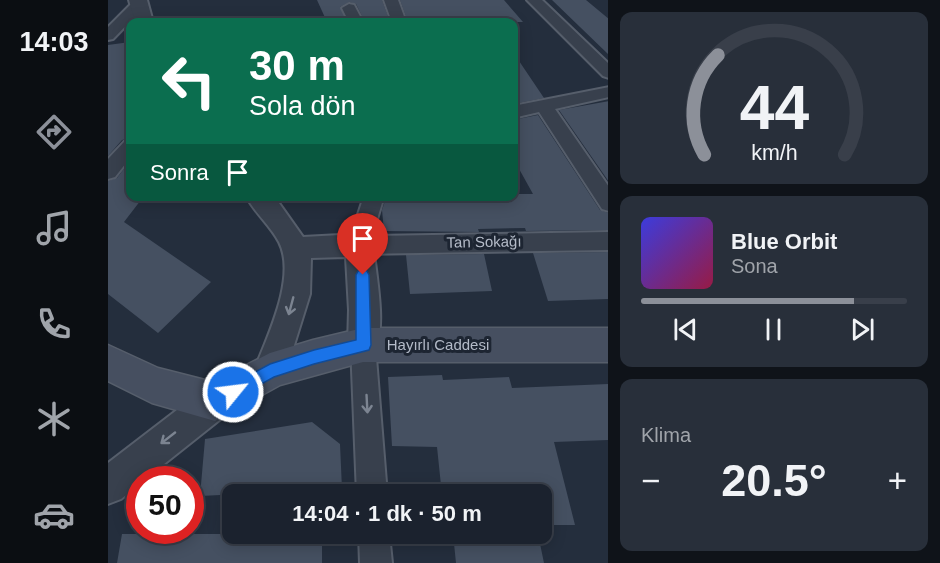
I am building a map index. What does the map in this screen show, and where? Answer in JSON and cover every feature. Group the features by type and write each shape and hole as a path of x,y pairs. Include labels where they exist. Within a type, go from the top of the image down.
{"main road":[{"name":"Hayırlı Caddesi","path":"214,402 270,372 314,357 363,345 608,345"},
{"path":"108,362 152,385 214,402"}],"street":[{"path":"391,0 398,18"},
{"path":"534,0 608,72"},
{"path":"138,2 143,18"},
{"path":"108,36 138,2"},
{"path":"349,8 354,18"},
{"path":"518,111 608,92"},
{"path":"544,106 608,202"},
{"path":"108,172 126,151"},
{"path":"262,201 296,248 299,262 292,304 270,372"},
{"path":"371,484 359,245 372,201"},
{"name":"Tan Sokağı","path":"359,245 608,241"},
{"path":"296,248 359,245"},
{"path":"108,486 214,402"},
{"path":"375,544 376,563"}],"building":[{"path":"317,0 382,0 389,18 363,18 356,4 349,2 340,7 345,18 325,18"},
{"path":"400,0 504,0 523,22 518,22 518,18 407,18"},
{"path":"552,0 586,0 608,18 608,54"},
{"path":"126,43 126,139 122,140 108,156 108,45"},
{"path":"518,59 544,98 518,103"},
{"path":"608,101 608,181 559,110"},
{"path":"538,115 600,210 608,213 608,230 526,231 525,228 478,229 479,232 384,231 382,210 385,201 518,201 518,194 533,194 518,167 518,119"},
{"path":"126,166 126,201 140,201 124,222 211,282 158,333 108,294 108,181 117,178"},
{"path":"608,252 608,299 548,301 533,253"},
{"path":"484,254 492,291 410,294 406,255"},
{"path":"442,375 443,380 509,377 512,388 608,384 608,440 554,442 575,525 552,525 552,484 441,484 437,447 392,446 388,377"},
{"path":"312,422 340,444 342,484 222,484 222,495 204,496 203,466 205,439"},
{"path":"122,534 126,534 126,544 204,544 204,534 222,534 222,544 322,544 322,563 117,563"},
{"path":"454,544 540,544 544,563 456,563"}],"route":[{"path":"233,392 270,372 314,357 363,345 363,275"}]}
